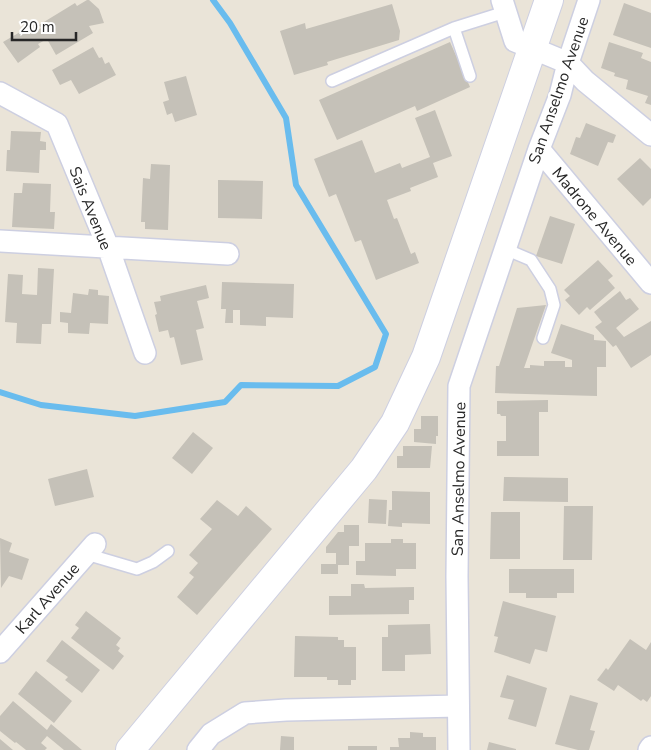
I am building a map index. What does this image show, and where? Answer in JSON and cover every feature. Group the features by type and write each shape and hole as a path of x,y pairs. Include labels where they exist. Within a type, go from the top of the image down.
{"main road":[{"path":"130,750 364,469 395,423 426,357 549,0"}],"street":[{"name":"San Anselmo Avenue","path":"458,750 459,386 538,149 560,95 568,62 589,0"},
{"path":"503,4 514,41 568,62 585,81 651,135"},
{"name":"Sais Avenue","path":"0,93 57,124 108,247 145,353"},
{"name":"Madrone Avenue","path":"538,149 651,283"},
{"path":"0,241 228,254"},
{"name":"Karl Avenue","path":"0,652 91,549"},
{"path":"198,750 211,734 245,713 286,710 458,706"}],"lane":[{"path":"332,82 454,28 503,4"},
{"path":"454,28 470,76"},
{"path":"505,248 531,260 550,289 554,305 544,338"},
{"path":"91,549 138,569 153,562 168,551"}],"building":[{"path":"87,0 99,9 104,23 89,26 93,33 56,55 47,39 38,44 40,47 18,63 3,42 27,28 31,34 41,28 39,25 75,3 77,6"},
{"path":"624,3 651,13 651,48 613,35"},
{"path":"392,4 400,31 399,40 327,62 328,65 294,75 280,31 305,23 306,29"},
{"path":"450,42 470,87 417,111 415,106 337,140 319,100"},
{"path":"609,42 643,53 641,58 651,62 651,105 645,103 648,96 626,89 628,80 614,76 615,73 601,68"},
{"path":"93,47 99,58 102,57 105,64 109,62 116,75 79,94 71,80 60,85 52,70"},
{"path":"186,76 197,115 175,122 172,113 167,115 163,102 169,100 164,82"},
{"path":"435,110 452,156 433,163 438,177 410,188 411,191 387,200 394,219 397,218 411,254 415,252 419,263 376,280 361,240 355,242 336,194 329,197 314,159 362,140 375,173 400,163 402,168 430,157 415,118"},
{"path":"586,123 616,135 613,143 608,142 598,166 570,154 576,137 580,138"},
{"path":"11,131 41,132 40,141 46,142 46,150 40,150 39,173 6,171 7,150 10,150"},
{"path":"640,158 651,169 651,198 643,206 617,179"},
{"path":"151,164 170,165 168,230 145,229 145,222 141,222 143,178 150,179"},
{"path":"218,180 263,181 262,219 218,218"},
{"path":"23,183 51,184 50,212 55,212 54,229 12,227 14,193 22,193"},
{"path":"550,216 575,224 562,264 536,256"},
{"path":"598,260 613,276 608,280 615,288 590,310 587,307 579,315 565,300 570,296 564,290"},
{"path":"38,268 54,269 51,324 42,324 41,344 16,343 17,323 5,322 8,274 23,275 22,294 37,295"},
{"path":"222,282 294,284 293,318 266,317 266,326 240,325 240,310 233,310 233,323 225,323 226,309 221,309"},
{"path":"206,285 209,298 197,301 204,328 196,330 203,360 181,365 174,337 170,338 168,330 159,332 154,302 161,301 160,296"},
{"path":"89,289 98,290 98,295 109,296 108,324 90,323 89,334 68,333 68,323 60,322 60,312 71,313 73,293 88,295"},
{"path":"620,291 626,300 630,298 639,309 616,328 624,337 651,321 651,355 631,368 616,345 613,347 595,327 602,322 594,312"},
{"path":"546,305 524,368 530,368 530,365 544,366 544,361 565,361 565,367 572,367 572,360 551,353 561,324 594,335 594,340 606,341 606,367 597,367 597,396 495,393 496,366 499,366 517,308"},
{"path":"548,400 548,412 539,412 539,456 497,456 497,441 506,441 506,416 497,414 497,401"},
{"path":"421,416 438,416 436,444 414,442 414,429 421,429"},
{"path":"193,432 213,448 192,474 172,458"},
{"path":"403,446 432,446 430,468 397,468 397,456 403,456"},
{"path":"87,469 94,497 55,506 48,479"},
{"path":"504,477 568,478 568,502 503,501"},
{"path":"392,491 430,492 430,524 402,523 402,527 388,526 389,510 392,510"},
{"path":"369,499 387,500 386,524 368,523"},
{"path":"217,500 238,516 246,506 272,529 197,615 177,597 194,577 189,573 198,563 189,555 212,529 200,519"},
{"path":"564,506 593,506 592,560 563,560"},
{"path":"491,512 520,512 520,559 490,559"},
{"path":"344,525 359,525 359,546 349,546 349,565 338,565 338,574 321,574 321,564 336,564 336,553 326,553 326,547 338,532 344,532"},
{"path":"0,538 12,543 9,552 29,559 22,580 9,576 1,588"},
{"path":"391,539 403,539 403,543 416,543 416,569 396,569 396,576 356,575 356,561 365,561 365,543 391,543"},
{"path":"509,569 574,569 574,593 557,593 557,598 526,598 526,593 509,593"},
{"path":"351,584 364,584 365,588 414,587 414,600 409,600 409,614 329,615 329,596 351,596"},
{"path":"503,601 556,616 547,652 535,649 530,664 494,652 498,637 494,636"},
{"path":"86,611 121,638 116,645 120,648 118,651 124,656 113,670 71,638 79,628 75,625"},
{"path":"430,624 431,654 405,655 405,671 382,671 382,637 388,637 388,625"},
{"path":"295,636 338,637 338,640 344,640 344,647 356,647 356,680 351,680 351,685 338,685 338,680 327,680 327,677 294,677"},
{"path":"630,639 646,650 651,642 651,696 647,702 643,699 641,701 618,685 614,691 597,680 606,668 608,670"},
{"path":"62,640 100,670 82,693 65,680 68,677 46,661"},
{"path":"36,671 72,701 54,723 18,694"},
{"path":"507,675 547,688 536,727 508,719 514,700 500,697"},
{"path":"570,695 598,703 590,730 595,731 589,750 578,750 555,744"},
{"path":"13,701 47,730 51,724 82,750 64,750 47,736 41,743 47,748 45,750 26,750 15,743 0,731 0,716"},
{"path":"410,732 423,733 423,737 436,737 436,750 390,750 390,747 399,747 398,738 410,738"},
{"path":"281,736 294,737 294,750 280,750"},
{"path":"0,739 13,750 0,750"},
{"path":"489,742 516,749 516,750 487,750"},
{"path":"348,746 377,746 377,750 348,750"}],"waterway":[{"path":"0,392 41,405 135,416 225,402 241,385 338,386 375,367 386,334 296,185 286,118 230,23 213,0"}]}
